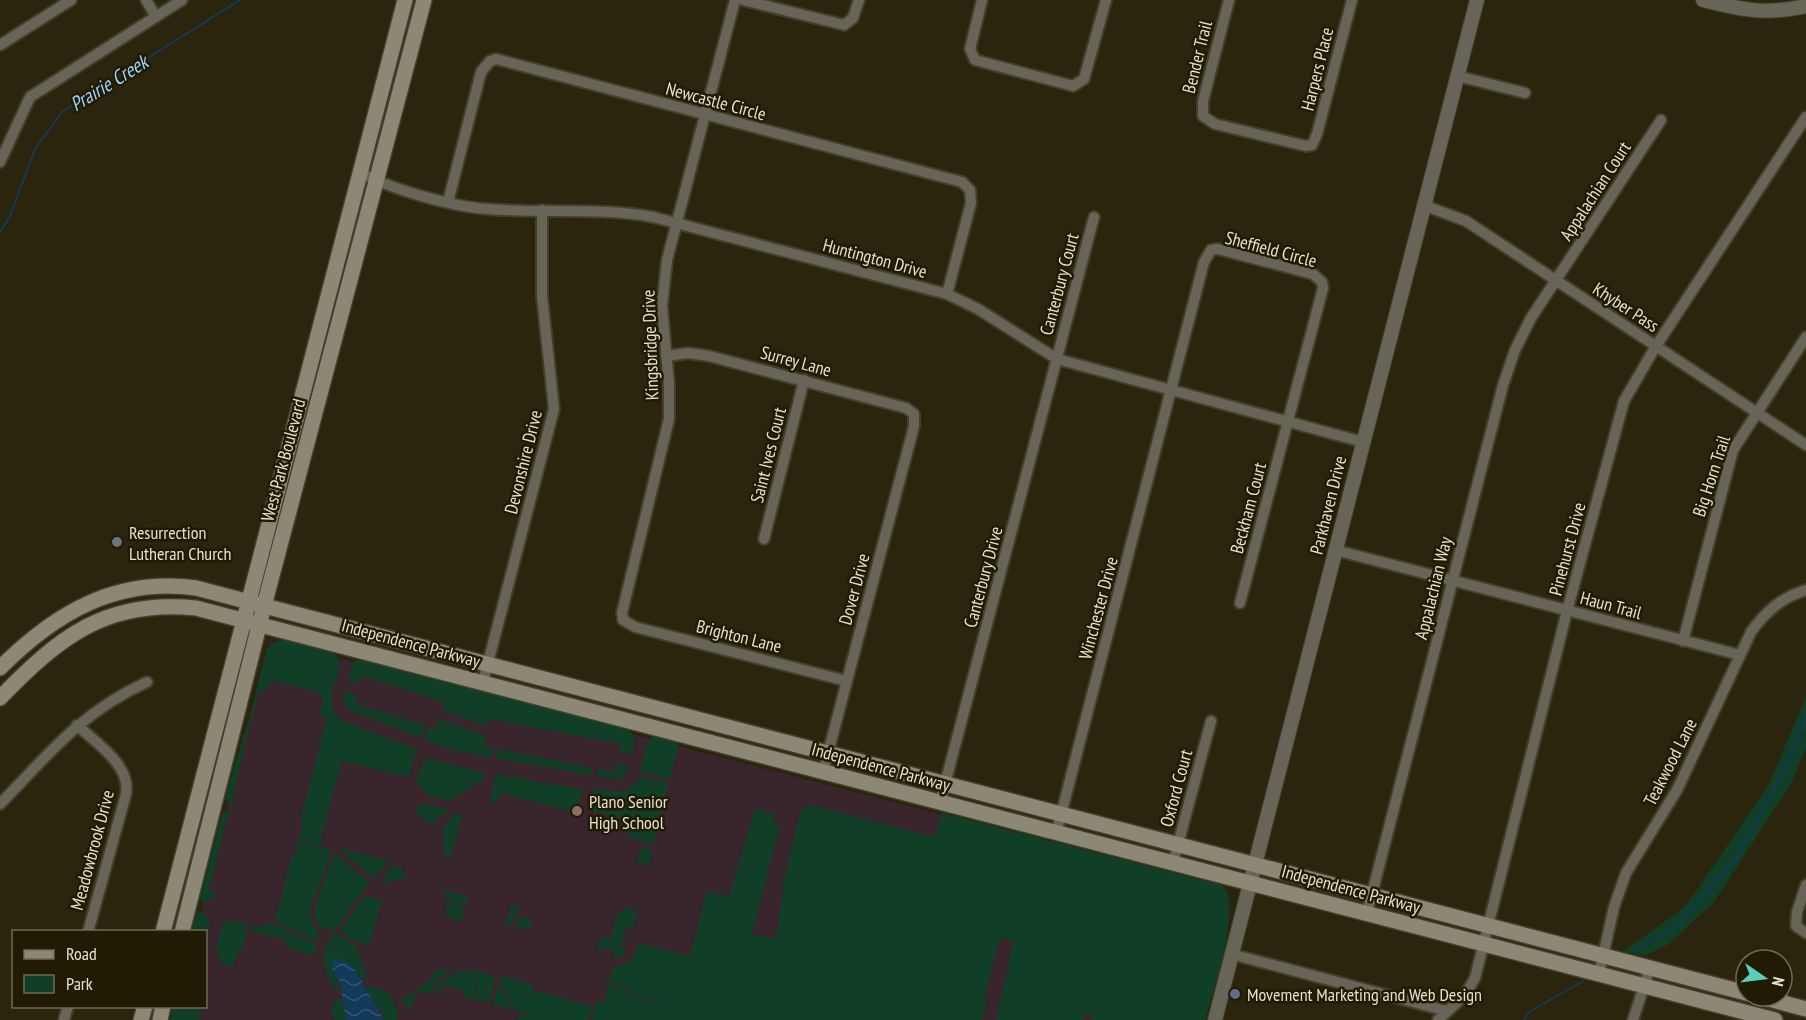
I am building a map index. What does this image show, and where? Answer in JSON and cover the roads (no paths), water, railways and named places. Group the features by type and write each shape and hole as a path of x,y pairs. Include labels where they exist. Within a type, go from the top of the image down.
{"main road":[{"name":"West Park Boulevard","path":"164,930 242,619 405,0"},
{"name":"West Park Boulevard","path":"183,930 264,606 424,0"},
{"name":"Independence Parkway","path":"0,669 49,624 96,600 122,591 172,585 247,601 1734,990"},
{"name":"Independence Parkway","path":"0,698 30,668 68,636 110,615 173,606 196,608 1766,1019"},
{"path":"349,648 354,629"}],"street":[{"path":"0,45 71,0"},
{"path":"146,0 156,17"},
{"path":"0,162 30,98 182,0"},
{"name":"Kingsbridge Drive","path":"623,620 623,603 666,437 670,401 662,306 667,260 735,0"},
{"path":"743,0 838,25 850,22 859,0"},
{"path":"982,0 970,49 975,60 1067,85 1079,84 1087,71 1106,0"},
{"name":"Bender Trail","path":"1229,0 1203,101 1203,117 1215,124 1300,145 1312,145"},
{"name":"Harpers Place","path":"1312,145 1317,134 1352,0"},
{"name":"Parkhaven Drive","path":"1215,1020 1477,0"},
{"path":"1709,1 1762,12 1806,6"},
{"name":"Newcastle Circle","path":"448,202 481,72 490,61 496,60 968,185 971,203 947,294"},
{"path":"1457,76 1525,93"},
{"name":"Pinehurst Drive","path":"1438,1020 1472,986 1567,610 1619,414 1629,389 1806,117"},
{"name":"Appalachian Court","path":"1555,281 1661,120"},
{"name":"Huntington Drive","path":"360,172 376,181 473,208 616,211 676,223 947,294 978,309 1057,358 1363,442"},
{"name":"Khyber Pass","path":"1424,205 1466,221 1806,445"},
{"name":"Devonshire Drive","path":"483,682 554,409 542,296 542,210"},
{"name":"Canterbury Court","path":"1057,358 1094,217"},
{"name":"Sheffield Circle","path":"1172,391 1207,255 1211,250 1226,250 1313,274 1322,282 1322,295 1288,422"},
{"name":"Appalachian Way","path":"1367,913 1503,385 1515,350 1531,318 1555,281"},
{"name":"Big Horn Trail","path":"1683,641 1728,464 1741,435 1806,337"},
{"name":"Surrey Lane","path":"666,356 688,353 709,356 906,408 914,414"},
{"name":"Canterbury Drive","path":"940,803 1057,358"},
{"name":"Saint Ives Court","path":"764,539 804,380"},
{"name":"Winchester Drive","path":"1056,834 1172,391"},
{"name":"Dover Drive","path":"823,772 914,426 914,414"},
{"name":"Beckham Court","path":"1240,603 1288,422"},
{"name":"Haun Trail","path":"1335,550 1740,655"},
{"name":"Teakwood Lane","path":"1599,974 1626,873 1677,790 1751,632 1769,610 1792,594 1806,590"},
{"name":"Brighton Lane","path":"623,620 635,627 847,681"},
{"path":"0,804 77,725 103,704 147,682"},
{"name":"Oxford Court","path":"1173,863 1210,722"},
{"name":"Meadowbrook Drive","path":"77,725 122,769 127,788 89,930"},
{"path":"1806,885 1797,912 1796,926 1806,933"},
{"path":"1231,954 1447,1011"},
{"path":"1633,1020 1650,968"}],"water":[{"path":"339,958 352,965 384,1020 346,1020 340,983 332,969 333,959"}],"waterway":[{"name":"Prairie Creek","path":"0,232 10,216 35,149 62,112 240,0"},
{"path":"1633,952 1677,926 1737,857 1788,763 1806,716"},
{"path":"1524,1020 1529,1012 1583,981"}],"place":[{"name":"Resurrection Lutheran Church","path":"117,542"},
{"name":"Plano Senior High School","path":"577,811"},
{"name":"Movement Marketing and Web Design","path":"1235,994"}]}
